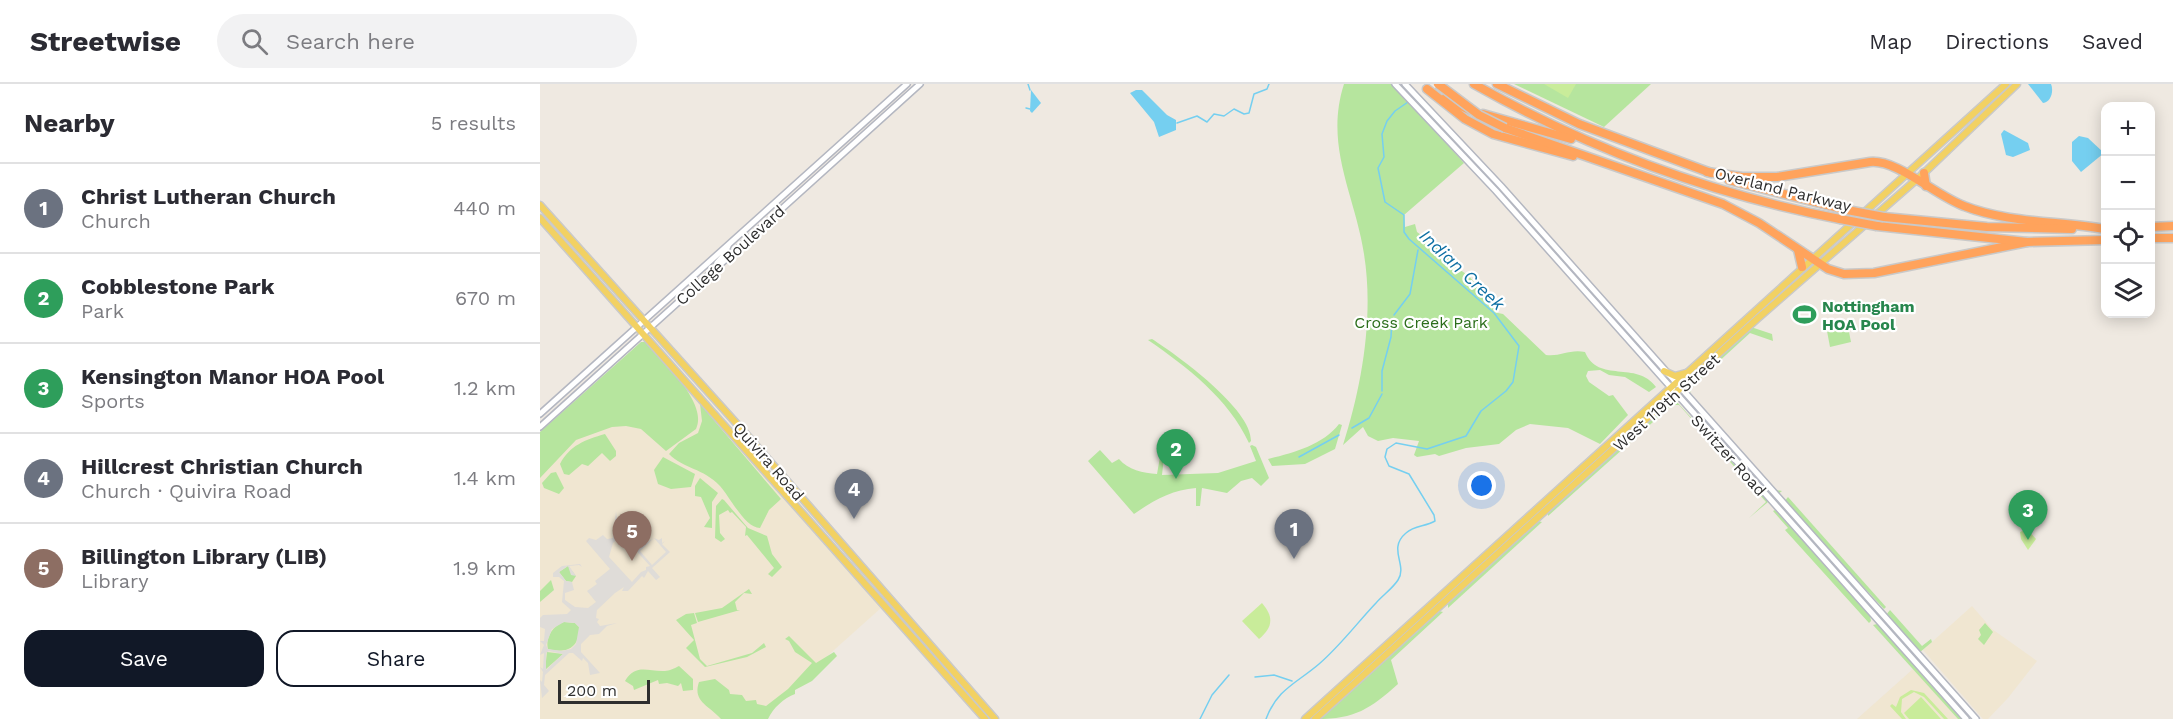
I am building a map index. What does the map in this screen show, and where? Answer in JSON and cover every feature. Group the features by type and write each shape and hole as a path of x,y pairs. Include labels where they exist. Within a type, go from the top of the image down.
{"highway":[{"path":"1438,84 1474,111 1505,128 1735,209 1821,264 1844,274 1867,274 2027,242"},
{"name":"Overland Parkway","path":"1474,84 1583,140 1731,194 1877,226 2027,242 2101,240"},
{"name":"Overland Parkway","path":"1497,84 1579,124 1707,172 1769,192 1884,217 2005,228 2101,229"},
{"path":"1424,87 1472,123 1504,138 1621,167"},
{"path":"1436,96 1490,117 1554,136 1583,140"},
{"path":"1707,172 1742,177 1776,177 1876,161 1885,162 1953,202 1976,210 2101,228"},
{"path":"1924,173 1926,186"},
{"path":"2155,227 2173,226"},
{"path":"2155,238 2173,238"},
{"path":"1797,249 1802,267"}],"main road":[{"name":"College Boulevard","path":"540,414 907,84"},
{"name":"College Boulevard","path":"540,427 920,84"},
{"name":"Switzer Road","path":"1395,84 1496,190 1976,719"},
{"name":"Switzer Road","path":"1405,84 1494,179 1664,371 1675,389 1966,719"},
{"name":"West 119th Street","path":"1315,719 1675,389 1689,371 1811,258 2006,84"},
{"name":"West 119th Street","path":"1305,719 1675,389 1924,173 2016,84"},
{"name":"Quivira Road","path":"540,205 995,719"},
{"name":"Quivira Road","path":"540,218 985,719"},
{"path":"730,255 732,246 752,227 753,222"},
{"path":"705,278 706,272 724,255 728,245"},
{"path":"1664,371 1675,376 1689,371"}],"shaded area":[{"path":"646,342 881,608 757,719 540,719 540,433"},
{"path":"616,511 618,526 623,529 626,523 632,530 626,536 637,549 654,538 659,540 662,538 662,543 665,541 662,544 670,552 652,568 660,577 656,580 648,571 644,578 642,576 628,591 622,591 624,587 597,610 596,618 599,619 597,622 600,626 617,623 607,626 599,634 590,635 581,644 581,652 600,673 590,675 588,663 583,658 582,661 573,653 569,653 545,675 544,685 549,691 542,698 540,680 542,682 543,672 540,667 543,669 544,653 540,655 544,645 540,641 544,641 545,629 540,627 540,618 543,615 567,614 571,610 562,602 564,581 559,577 553,577 553,573 562,566 580,564 582,567 569,566 576,576 571,575 568,566 559,572 566,581 572,582 574,590 565,593 565,600 575,607 588,608 596,602 587,591 597,584 595,581 610,569 586,541 589,538 596,540 603,535 607,539 613,538","holes":["621,535 629,543 629,547 631,545 650,566 646,567 646,570 632,582 609,557 613,543","654,538 666,552 652,565 640,551","564,622 575,623 579,627 576,644 571,649 562,651 548,649 546,645 552,629","549,651 563,654 546,670 546,653"]},
{"path":"1972,606 1992,629 2037,661 1988,719 1983,719 1923,650"},
{"path":"1913,669 1958,719 1857,719"}],"green space":[{"name":"Cross Creek Park","path":"1344,84 1394,84 1464,163 1404,215 1405,227 1415,224 1417,232 1446,253 1453,265 1469,276 1498,313 1503,314 1546,355 1574,351 1585,352 1591,362 1599,367 1639,375 1648,379 1656,387 1649,392 1625,377 1609,375 1600,370 1588,371 1586,376 1589,382 1609,396 1613,395 1628,415 1600,444 1568,428 1530,424 1516,430 1499,444 1466,448 1439,456 1435,454 1417,457 1414,455 1419,441 1393,438 1378,441 1368,436 1363,427 1343,445 1361,375 1368,302 1360,232 1339,149 1337,128"},
{"path":"1514,84 1651,84 1604,127"},
{"path":"1544,84 1576,84 1568,98"},
{"path":"1751,327 1772,334 1773,341 1750,333 1691,387 1690,394 1776,490 1782,491 1778,494 1685,390"},
{"path":"1848,327 1851,342 1830,347 1827,331"},
{"path":"1152,339 1195,370 1227,399 1248,428 1251,441 1249,443 1230,412 1218,398 1192,373 1148,340"},
{"path":"641,342 646,342 682,383 696,408 698,419 696,429 666,451 641,429 626,426 612,427 576,440 540,478 540,432"},
{"path":"1675,400 1768,502 1749,518 1766,502 1679,405 1672,405 1548,516 1548,512 1670,401"},
{"path":"700,404 781,499 769,510 760,528 754,527 743,518 714,480 669,454 679,443 698,433 702,421"},
{"path":"1339,424 1342,425 1335,449 1305,464 1272,466 1268,459 1316,443"},
{"path":"605,434 616,451 616,456 610,461 602,453 588,466 582,464 569,475 564,474 560,464 568,452 585,441"},
{"path":"1250,446 1256,447 1269,478 1261,486 1252,478 1241,481 1227,493 1202,488 1200,506 1196,506 1196,488 1179,491 1156,500 1134,514 1088,461 1100,450 1112,463 1119,459 1131,468 1146,473 1157,474 1160,457 1164,457 1162,475 1218,473 1256,461"},
{"path":"663,457 695,474 691,487 671,489 658,484 654,470"},
{"path":"556,472 564,488 559,494 544,488 542,483 551,473"},
{"path":"700,478 718,493 712,502 712,528 704,527 710,518 701,497 695,496 695,486"},
{"path":"1788,497 1886,607 1884,609 1784,502"},
{"path":"722,499 748,528 767,536 772,554 782,567 772,577 768,574 774,568 747,535 745,536 746,527 732,512 728,510 719,515 720,533 725,539 721,542 715,538 716,506"},
{"path":"1775,510 1870,615 1869,623 1785,530 1788,528 1773,511"},
{"path":"1537,521 1542,522 1448,608 1448,603"},
{"path":"2027,529 2036,539 2028,550 2021,539 2020,532"},
{"path":"568,566 576,576 572,582 566,581 559,572"},
{"path":"551,580 554,590 540,602 540,591"},
{"path":"749,589 752,594 744,593 735,602 737,610 740,610 698,622 695,613 722,608"},
{"path":"1262,603 1269,613 1270,622 1267,630 1259,639 1242,621"},
{"path":"1890,610 1922,646 1931,639 1932,642 1919,653 1886,615"},
{"path":"1439,611 1443,612 1391,660 1398,684 1379,700 1352,715 1317,719"},
{"path":"694,613 697,623 691,625 700,659 707,666 752,653 764,643 766,647 747,657 705,667 686,648 694,640 676,620 686,614"},
{"path":"564,622 575,623 579,627 577,640 571,648 566,650 548,649 551,632"},
{"path":"1985,623 1993,632 1984,645 1978,639 1981,635 1979,630"},
{"path":"1877,624 1963,719 1958,719 1873,625"},
{"path":"789,636 816,663 834,652 837,656 812,681 795,690 795,694 779,704 768,719 721,719 700,699 697,689 699,682 715,679 729,690 730,694 742,695 746,701 756,700 757,704 766,706 788,689 812,663 795,652 789,641 785,639"},
{"path":"547,652 563,654 545,670"},
{"path":"679,666 693,679 693,690 683,691 681,683 678,686 667,683 659,684 658,680 634,690 633,686 625,681 629,675 638,670 667,671"},
{"path":"1911,690 1924,693 1948,719 1944,719 1924,697 1914,692 1902,699 1901,712 1906,719 1902,719 1890,706 1892,704 1896,707 1900,697"},
{"path":"1921,697 1941,719 1909,719 1904,713"}],"water":[{"path":"2028,84 2051,84 2050,98 2043,103"},
{"path":"1031,90 1041,103 1032,113 1030,111"},
{"path":"1142,90 1167,115 1176,120 1176,130 1159,137 1154,122 1130,93"},
{"path":"2004,130 2028,143 2030,150 2013,157 2006,155 2001,134"},
{"path":"2079,136 2088,138 2101,150 2101,155 2081,172 2072,161 2072,142"}],"waterway":[{"path":"1028,84 1030,90"},
{"path":"1177,123 1197,116 1207,122 1214,114 1224,116 1234,109 1244,114 1249,113 1254,94 1267,89 1269,84"},
{"name":"Indian Creek","path":"1266,719 1282,693 1327,657 1396,583 1401,569 1398,545 1406,533 1435,521 1434,515 1409,474 1389,466 1385,457 1387,449 1396,443 1427,449 1466,436 1481,411 1506,391 1513,382 1519,346 1494,313 1409,239 1404,232 1404,215 1385,202 1378,168 1384,157 1382,134 1387,121 1395,111 1408,102"},
{"path":"1026,108 1030,109"},
{"path":"1394,315 1410,294 1418,250"},
{"path":"1382,391 1382,371 1391,337 1392,319"},
{"path":"1352,428 1369,418 1382,394"},
{"path":"1299,457 1339,435"},
{"path":"1200,719 1212,695 1229,675"},
{"path":"1255,677 1274,675 1292,681"}],"place":[{"name":"Nottingham HOA Pool","path":"1804,315"},
{"name":"Cobblestone Park","path":"1176,479"},
{"name":"Hillcrest Christian Church","path":"854,519"},
{"name":"Kensington Manor HOA Pool","path":"2028,540"},
{"name":"Christ Lutheran Church","path":"1294,559"},
{"name":"Billington Library (LIB)","path":"632,561"}]}
